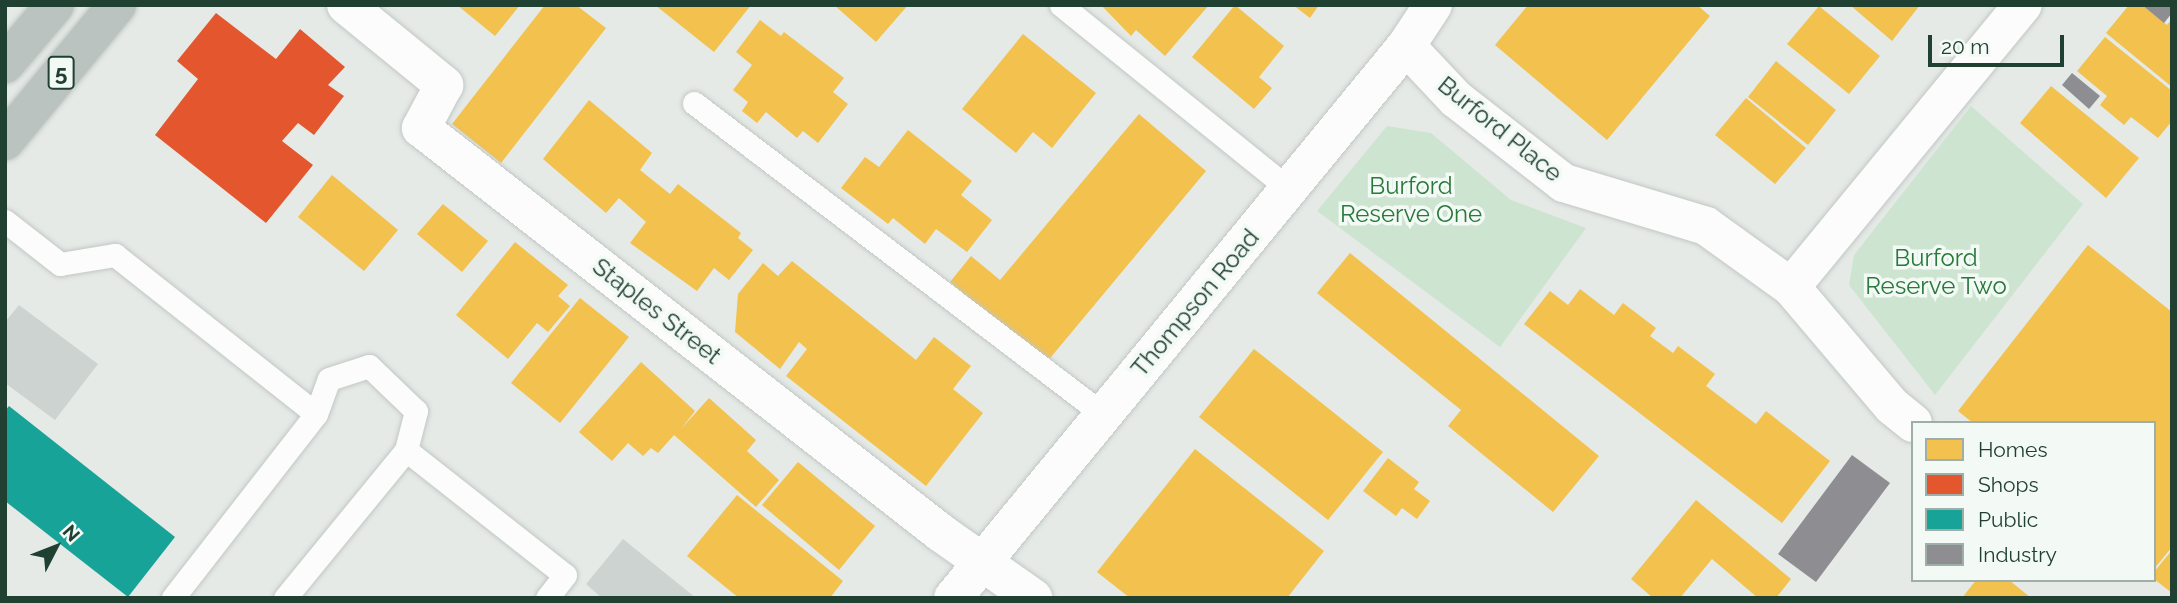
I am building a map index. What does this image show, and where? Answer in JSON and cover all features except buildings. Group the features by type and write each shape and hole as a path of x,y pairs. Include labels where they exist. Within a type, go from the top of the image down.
{"highway":[{"name":"5","path":"5,64 55,5"},
{"name":"5","path":"5,141 117,5"}],"street":[{"name":"Staples Street","path":"346,5 444,85 421,128 941,533 984,560 1033,598"},
{"name":"Thompson Road","path":"953,598 1406,46 1433,5"},
{"path":"1791,287 2023,5"},
{"name":"Burford Place","path":"1406,46 1455,99 1564,183 1706,226 1791,287 1892,405 1911,421"}],"lane":[{"path":"1061,5 1289,189"},
{"path":"694,103 1104,415"},
{"path":"5,220 60,264 115,255 316,414"},
{"path":"173,598 316,414 328,379 369,366 416,411 406,450 285,598"},
{"path":"406,450 565,575 547,598"}],"green space":[{"name":"Burford Reserve Two","path":"1971,106 2083,204 1935,395 1849,285 1854,255"},
{"name":"Burford Reserve One","path":"1387,126 1431,133 1511,200 1586,228 1500,347 1317,211"}]}
